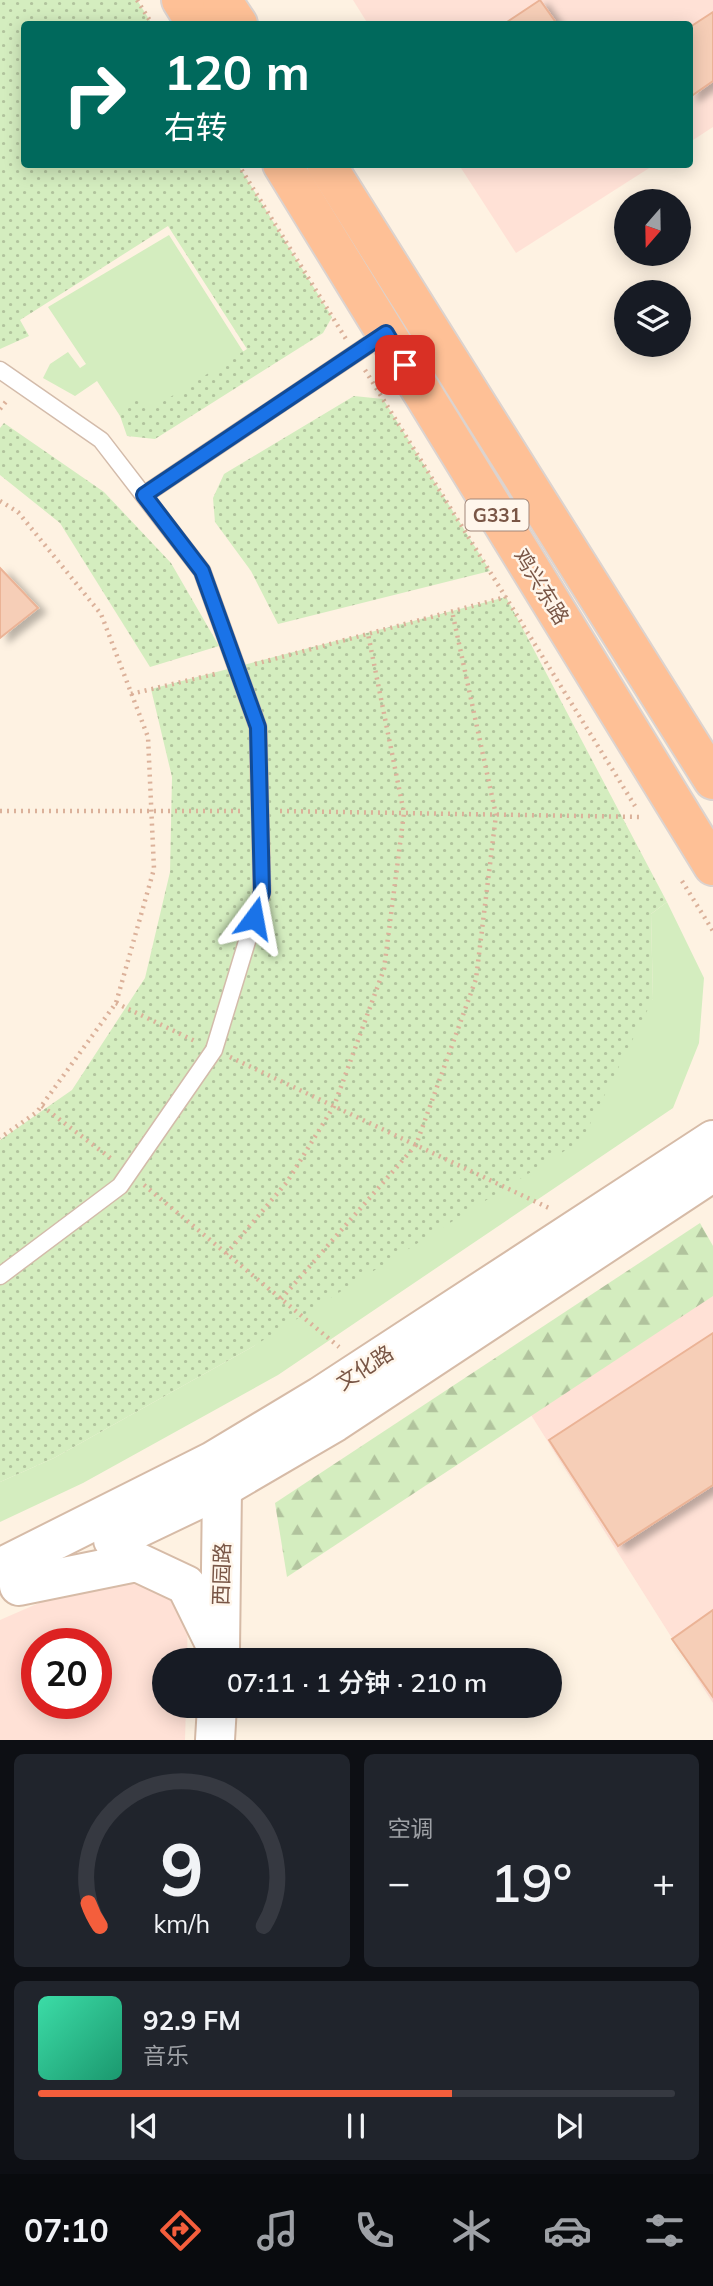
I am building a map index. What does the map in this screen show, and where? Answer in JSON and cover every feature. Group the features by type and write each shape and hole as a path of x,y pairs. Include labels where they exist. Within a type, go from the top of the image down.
{"highway":[{"path":"181,0 194,21"},
{"path":"222,0 236,21"},
{"name":"鸡兴东路","path":"284,168 386,333 695,870"},
{"name":"鸡兴东路","path":"329,168 713,780"}],"main road":[{"name":"文化路","path":"6,1582 309,1403 713,1140"},
{"name":"文化路","path":"6,1582 222,1488 335,1422 713,1172"},
{"name":"西园路","path":"219,1648 222,1488"},
{"path":"6,1582 137,1562 186,1586 215,1648"},
{"path":"215,1740 216,1718"}],"lane":[{"path":"144,495 386,333"},
{"path":"0,370 102,440 202,571 258,727 262,892 214,1050 120,1186 0,1276"}],"path":[{"path":"137,0 150,21"},
{"path":"240,168 650,829"},
{"path":"0,501 18,513 101,614 148,737 154,869 116,1003 37,1112 0,1139"},
{"path":"131,694 506,597"},
{"path":"281,1299 416,1145 476,979 496,815 452,611"},
{"path":"226,1254 287,1182 334,1106 384,969 404,813 368,634"},
{"path":"0,811 260,811 643,817"},
{"path":"695,870 713,931"},
{"path":"116,1003 551,1209"},
{"path":"42,1105 129,1173 340,1348"}],"shaded area":[{"path":"353,0 713,0 713,127 693,140 693,21 366,21"},
{"path":"461,168 649,168 516,253"},
{"path":"713,1274 713,1703 519,1396"},
{"path":"132,1572 188,1607 187,1648 152,1648 152,1718 186,1718 185,1740 0,1740 0,1620 87,1582"}],"green space":[{"path":"0,0 137,0 150,21 21,21 21,168 240,168 332,317 323,333 155,439 127,436 118,410 134,395 148,411 247,349 168,226 20,320 29,336 0,349"},
{"path":"169,235 246,356 130,431 97,381 75,396 43,378 50,364 68,352 80,368 86,364 48,307"},
{"path":"354,396 383,399 490,571 278,624 251,571 215,522 213,498 224,474"},
{"path":"4,423 104,492 171,563 219,646 150,667 60,523 0,475 0,428"},
{"path":"506,597 667,902 651,914 653,999 582,1140 254,1346 54,1458 0,1482 0,1140 72,1090 145,978 170,872 172,777 151,689"},
{"path":"667,902 704,978 699,1043 673,1108 278,1375 83,1483 0,1522 0,1482 54,1458 254,1346 653,999 651,914"},
{"path":"700,1223 713,1246 713,1296 287,1577 275,1503"}],"building":[{"path":"540,0 555,21 508,21"},
{"path":"713,12 713,81 693,95 693,25"},
{"path":"0,568 38,608 0,638"},
{"path":"713,1333 713,1485 618,1546 549,1440"},
{"path":"713,1610 713,1697 672,1639"}],"route":[{"path":"254,918 262,892 258,727 202,571 144,495 386,333 405,365"}]}
